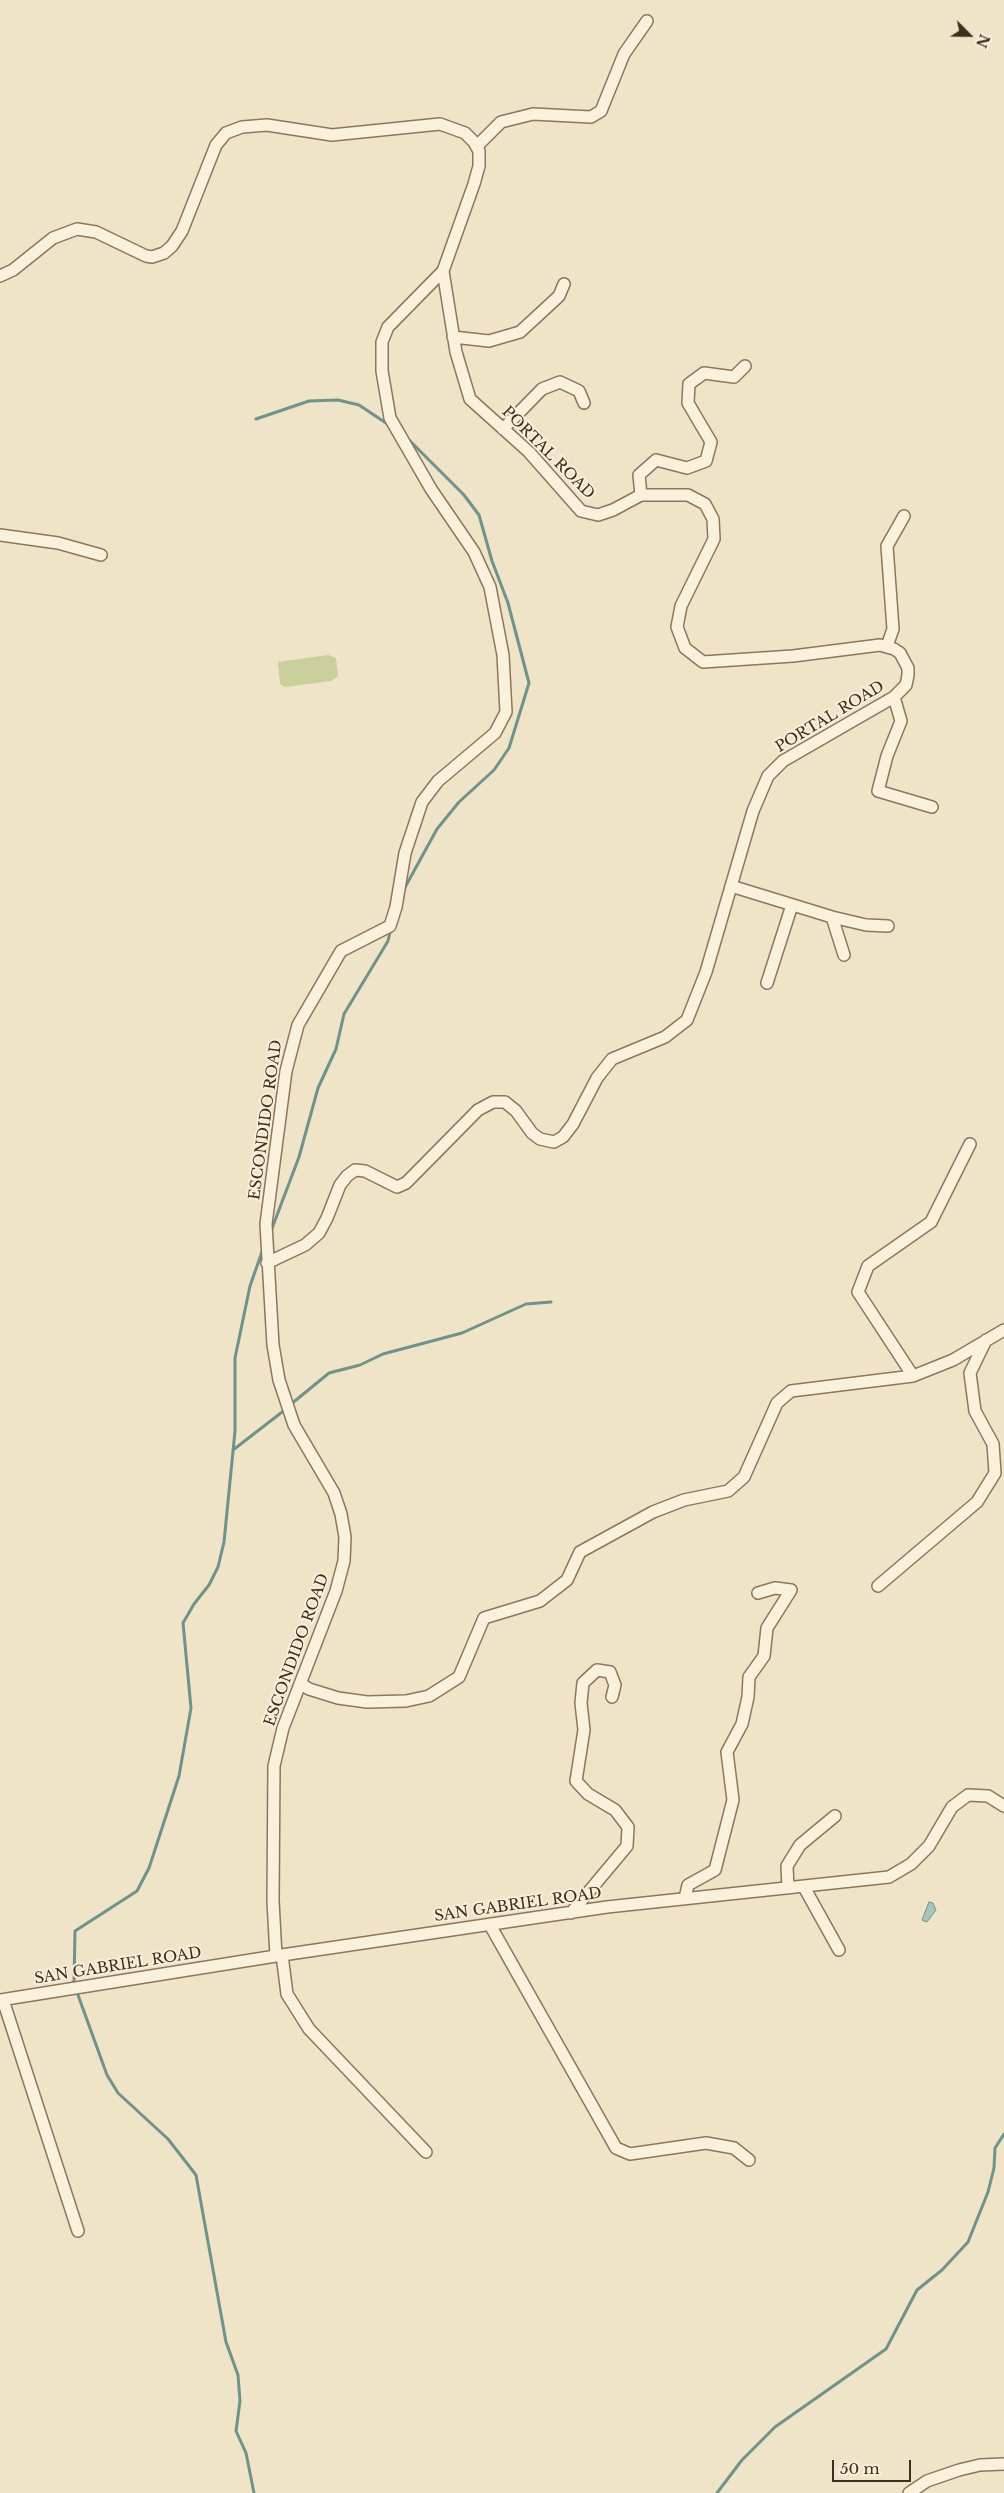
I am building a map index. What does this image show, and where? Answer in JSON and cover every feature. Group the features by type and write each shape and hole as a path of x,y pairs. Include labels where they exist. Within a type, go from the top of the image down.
{"street":[{"path":"0,276 13,270 53,238 77,229 96,232 146,256 152,257 164,253 172,246 182,231 216,145 226,133 242,127 267,126 332,134 440,124 465,133 477,146 501,122 533,114 591,117 601,111 624,54 647,21"},
{"name":"ESCONDIDO ROAD","path":"426,2152 309,2029 287,1994 279,1956 273,1901 272,1782 283,1728 336,1591 344,1561 345,1537 342,1514 334,1492 294,1425 280,1380 273,1345 266,1224 286,1070 298,1025 341,951 386,929 393,922 405,853 422,802 438,781 495,733 506,712 503,655 490,587 474,552 431,489 390,418 382,370 382,342 388,327 443,271 479,166 477,146"},
{"name":"PORTAL ROAD","path":"267,1263 305,1244 319,1232 327,1218 340,1185 355,1170 365,1171 396,1187 406,1183 478,1110 493,1102 505,1102 540,1139 554,1142 563,1137 573,1124 597,1078 612,1059 665,1037 687,1020 706,972 755,804 768,776 783,761 894,697 906,684 908,668 900,653 887,646 793,656 703,662 685,648 677,627 681,606 714,539 713,519 705,504 688,495 641,495 598,515 581,511 529,452 470,400 453,337 443,271"},
{"path":"453,337 489,341 520,332 559,296 564,284"},
{"path":"641,495 639,475 656,460 687,468 706,461 711,442 688,403 689,384 704,373 734,377 745,366"},
{"path":"503,428 542,389 560,382 579,391 584,402"},
{"path":"887,646 893,629 887,546 904,516"},
{"path":"0,535 58,543 101,555"},
{"path":"894,697 901,721 887,756 878,791 932,807"},
{"path":"731,886 832,917 866,925 888,926"},
{"path":"767,983 792,905"},
{"path":"832,917 844,955"},
{"path":"913,1376 858,1292 868,1266 931,1222 970,1144"},
{"path":"301,1684 309,1689 338,1698 367,1702 406,1701 430,1696 459,1676 484,1618 540,1600 567,1580 580,1552 653,1512 684,1500 728,1491 744,1476 777,1404 791,1391 913,1376 953,1360 1004,1330"},
{"path":"878,1586 977,1502 995,1473 993,1444 974,1411 970,1373 986,1340"},
{"path":"685,1898 688,1885 715,1870 733,1800 727,1752 742,1724 748,1697 748,1677 764,1656 767,1628 791,1590 775,1588 758,1592"},
{"path":"571,1913 627,1846 628,1827 616,1810 588,1794 576,1781 584,1730 581,1703 583,1683 597,1670 610,1672 615,1685 612,1697"},
{"name":"SAN GABRIEL ROAD","path":"2,2000 279,1956 571,1913 685,1898 890,1878 911,1864 929,1846 952,1807 968,1795 988,1796 1004,1806"},
{"path":"788,1888 787,1866 800,1845 835,1816"},
{"path":"804,1887 839,1950"},
{"path":"490,1925 616,2148 630,2154 706,2143 734,2148 749,2160"},
{"path":"2,2000 78,2231"},
{"path":"909,2493 928,2481 959,2470 980,2465 1004,2464"}],"green space":[{"path":"328,655 336,658 338,676 331,681 285,687 280,684 278,662"}],"water":[{"path":"929,1902 933,1903 936,1910 927,1922 922,1920"}],"waterway":[{"path":"256,419 309,401 338,400 359,405 389,425"},
{"path":"403,891 437,829 459,802 494,770 509,748 529,683 508,603 492,561 479,515 464,495 406,437"},
{"path":"271,1231 299,1157 318,1088 336,1049 344,1014 388,941 391,928"},
{"path":"254,2493 246,2453 236,2431 240,2401 238,2375 226,2342 196,2175 168,2139 118,2093 107,2075 74,1984 75,1931 137,1891 149,1868 179,1776 191,1708 183,1623 194,1604 209,1585 218,1567 224,1542 235,1431 235,1358 250,1286 263,1249"},
{"path":"290,1405 329,1373 360,1365 383,1354 462,1333 526,1304 551,1302"},
{"path":"233,1450 286,1409"},
{"path":"717,2493 742,2460 775,2427 886,2349 917,2290 942,2270 968,2242 988,2192 994,2168 995,2148 1004,2134"}]}
